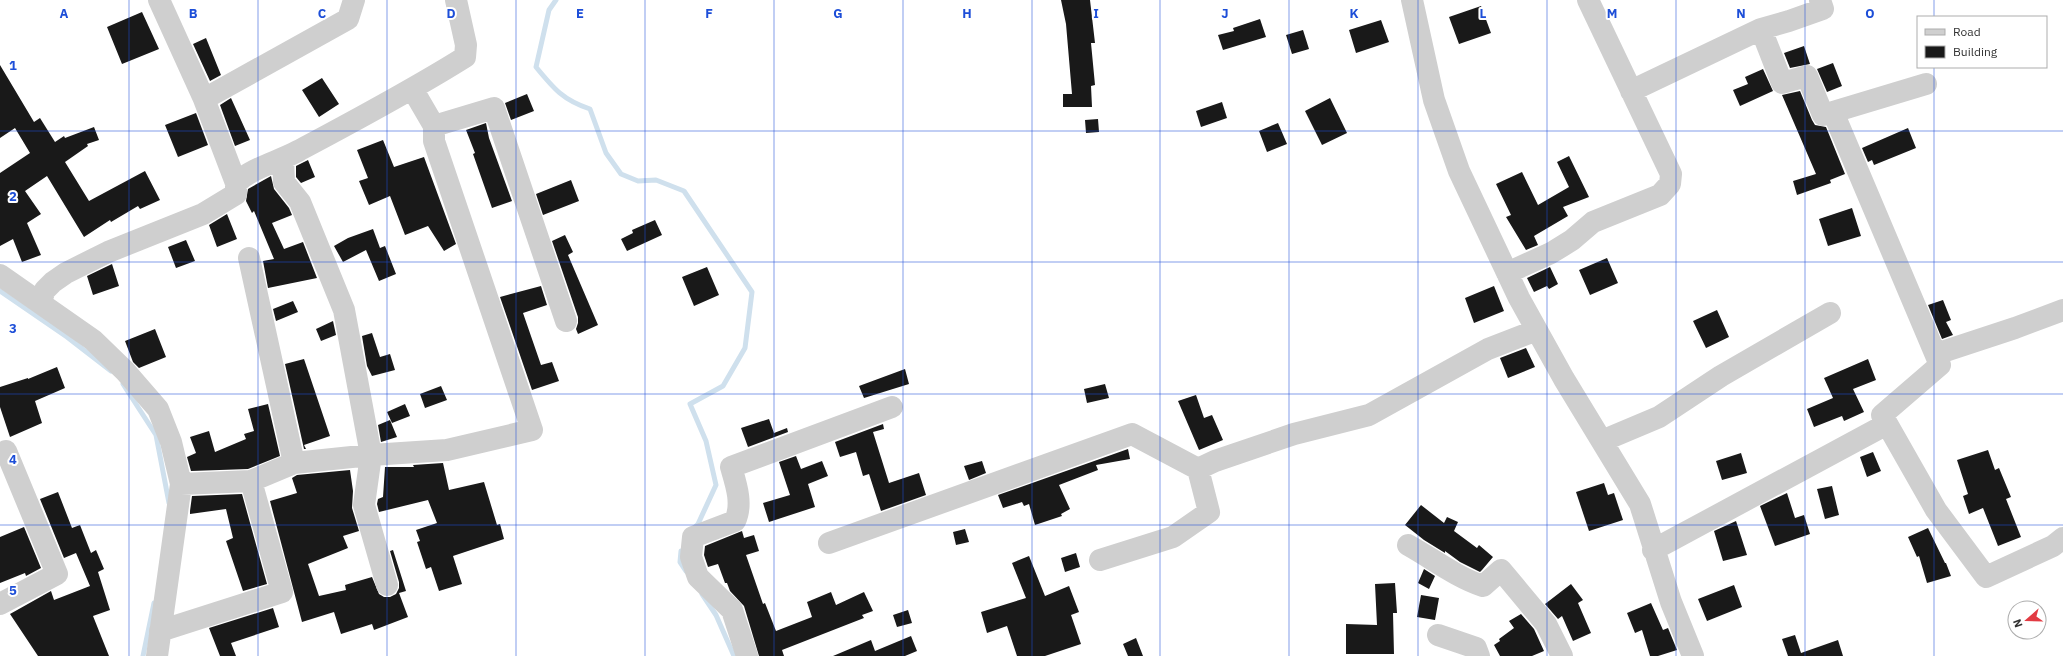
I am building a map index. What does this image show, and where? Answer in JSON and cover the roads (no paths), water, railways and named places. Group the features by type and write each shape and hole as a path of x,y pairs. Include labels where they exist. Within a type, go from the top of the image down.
{"street":[{"path":"40,303 45,290 66,273 108,252 202,214 236,194 236,183 204,98 159,0"},
{"path":"204,98 348,19 354,0"},
{"path":"236,183 245,175 283,159 413,90 465,57 466,45 456,0"},
{"path":"1412,0 1434,100 1459,171 1507,273 1564,380 1640,504 1653,550 1671,602 1693,656"},
{"path":"1507,273 1551,253 1572,240 1593,222 1660,195 1670,184 1671,174 1588,0"},
{"path":"1631,91 1761,28 1790,21 1823,9 1820,0"},
{"path":"1761,28 1782,83 1807,76 1823,115 1926,84"},
{"path":"181,484 251,482 294,463 371,455 447,450 532,430 434,141 434,126 413,90"},
{"path":"434,126 494,108 566,320"},
{"path":"1833,112 1940,365 1882,415 1936,510 1986,577 2054,546 2063,538"},
{"path":"283,159 284,182 300,202 344,310 371,455 364,505 387,585"},
{"path":"249,258 294,463"},
{"path":"0,275 93,340 125,371 158,409 171,442 181,484 157,656"},
{"path":"1936,354 2015,328 2063,310"},
{"path":"1602,440 1658,417 1721,376 1830,313"},
{"path":"1198,469 1294,434 1369,415 1488,349 1537,330"},
{"path":"747,656 732,610 698,577 691,557 693,537 735,521 739,513 737,488 731,467 892,407"},
{"path":"1653,550 1887,424"},
{"path":"830,543 1132,434 1198,469 1209,512 1173,538 1100,560"},
{"path":"0,604 57,574 6,451"},
{"path":"160,630 282,592 251,482"},
{"path":"1408,545 1438,561 1464,580 1483,586 1501,570 1546,624 1562,656"},
{"path":"1438,635 1476,648 1479,656"}],"waterway":[{"path":"556,0 549,10 536,67 548,82 566,98 590,109 606,153 621,174 638,181 656,180 684,191 752,292 745,348 723,386 690,404 706,441 716,485 698,524 695,527"},
{"path":"0,291 67,337 111,371"},
{"path":"123,384 156,435 169,503"},
{"path":"681,551 680,562 686,571"},
{"path":"702,594 716,615 734,656"},
{"path":"143,656 154,603"}]}
